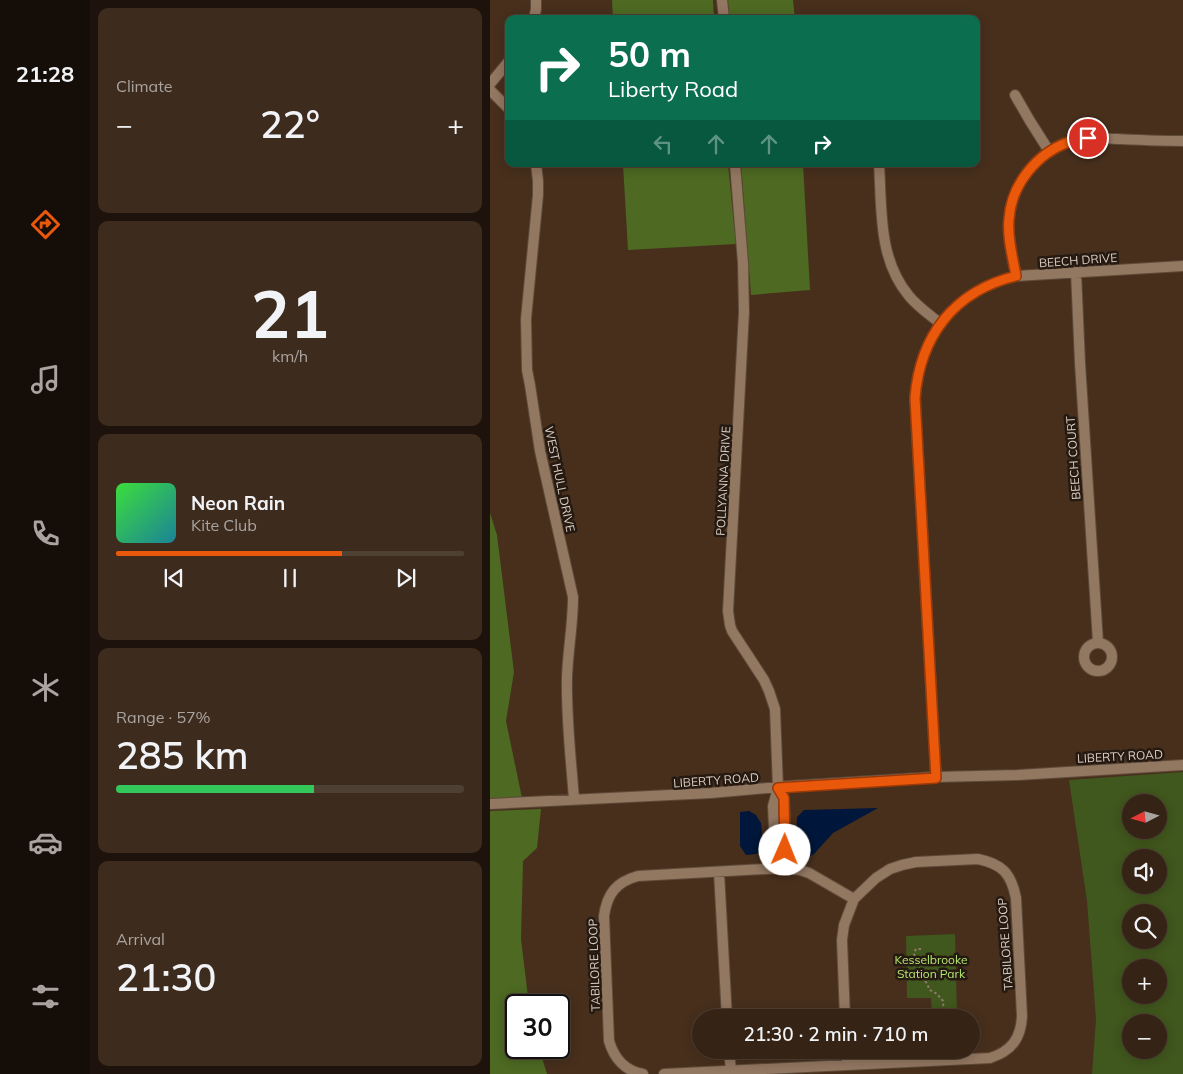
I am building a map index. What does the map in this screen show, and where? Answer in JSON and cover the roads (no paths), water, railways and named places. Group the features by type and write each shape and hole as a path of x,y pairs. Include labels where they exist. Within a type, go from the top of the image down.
{"street":[{"path":"535,15 536,0"},
{"path":"722,0 724,15"},
{"path":"490,84 505,66"},
{"path":"490,90 505,105"},
{"path":"1015,95 1050,151"},
{"path":"1016,276 1009,236 1010,208 1021,181 1030,169 1050,151 1070,142 1088,138 1183,141"},
{"name":"WEST HULL DRIVE","path":"536,167 538,195 526,319 527,370 540,451 573,597 567,677 574,799"},
{"name":"POLLYANNA DRIVE","path":"735,167 743,263 744,312 728,611 732,631 764,680 775,709 778,788 784,798 785,831 780,868"},
{"path":"879,167 884,241 887,257 893,272 909,297 941,324"},
{"name":"BEECH DRIVE","path":"936,778 915,398 922,359 932,337 950,312 962,301 989,285 1016,276 1183,266"},
{"name":"BEECH COURT","path":"1076,272 1098,642"},
{"name":"LIBERTY ROAD","path":"490,804 702,794 936,778 1183,765"},
{"name":"TABILORE LOOP","path":"643,1074 630,1070 622,1064 612,1050 609,1041 604,916 608,899 613,890 629,879 638,876 780,868 809,873 854,899 876,878 890,869 916,862 978,859 1002,868 1008,875 1013,884 1016,898 1022,1016 1018,1036 1008,1050 1000,1055 990,1058 664,1074"},
{"path":"719,872 727,1009"},
{"path":"845,1009 842,940 844,925 854,899"},
{"path":"729,1059 730,1071"},
{"path":"847,1059 847,1065"}],"water":[{"path":"878,808 833,833 814,854 807,858 800,855 796,846 797,817 804,810"},
{"path":"749,811 756,815 761,823 763,845 757,854 746,855 740,846 740,812"}],"park label":[{"name":"Kesselbrooke Station Park","path":"931,966"}]}
